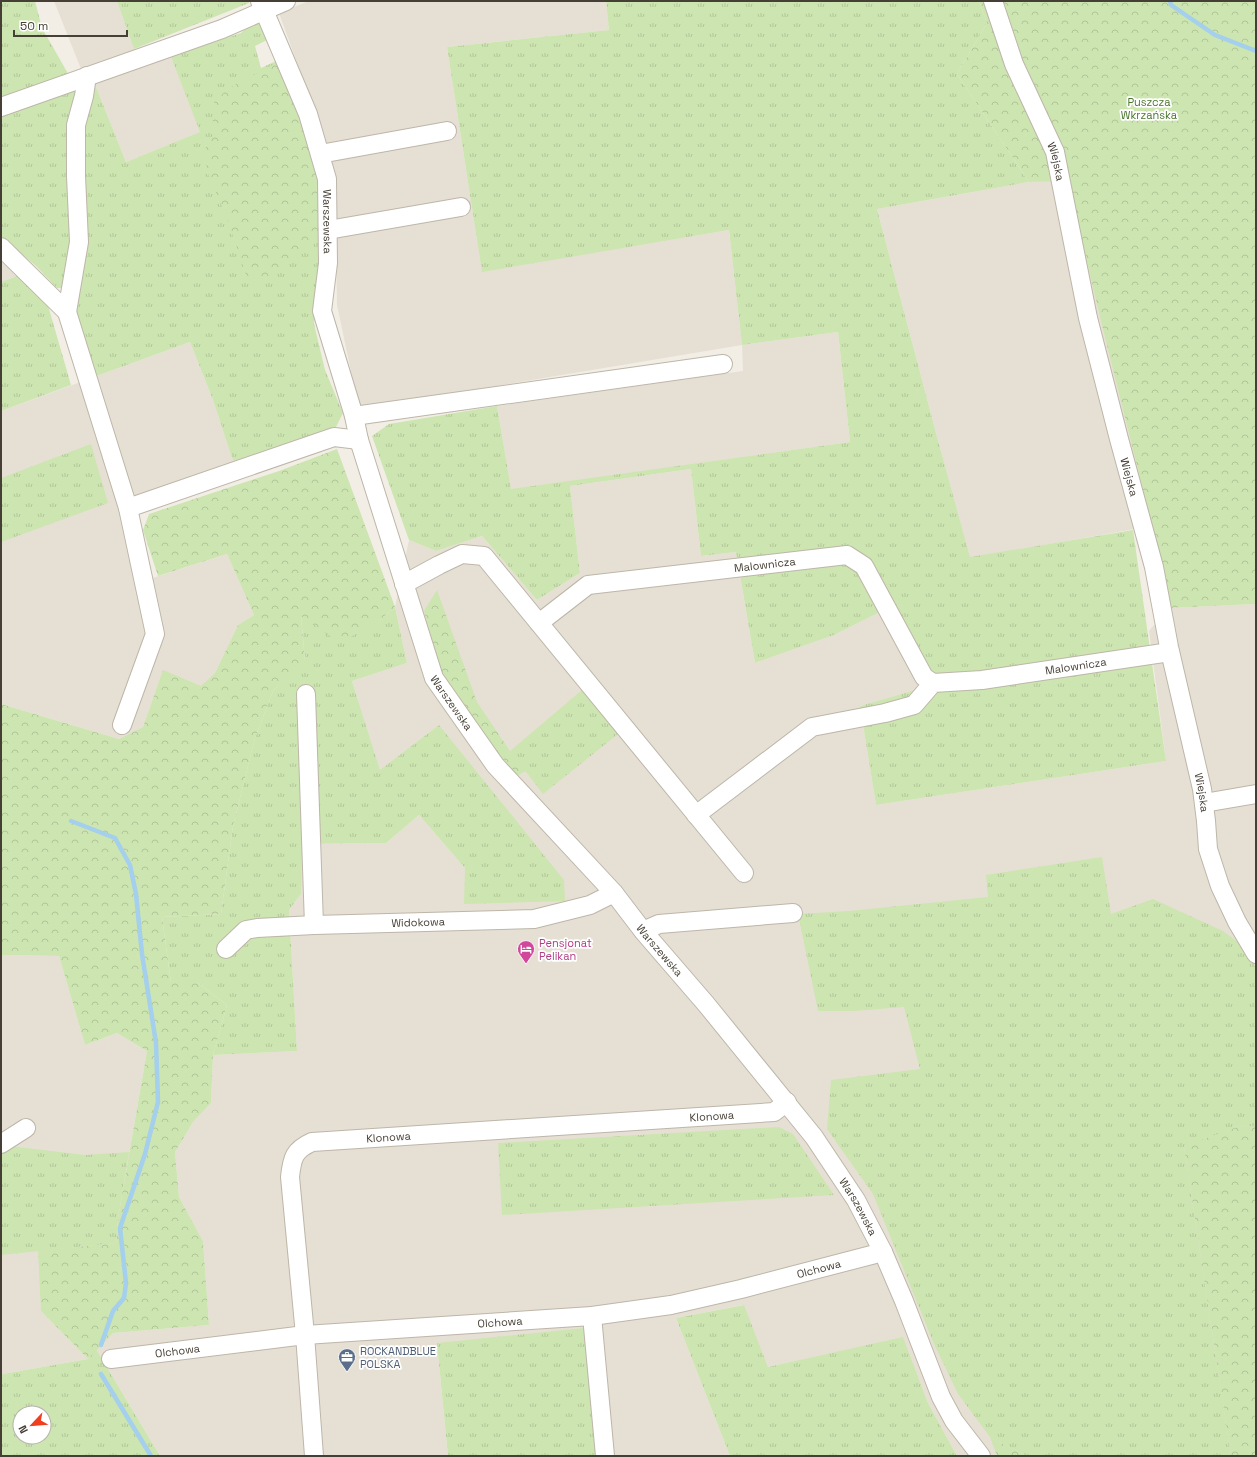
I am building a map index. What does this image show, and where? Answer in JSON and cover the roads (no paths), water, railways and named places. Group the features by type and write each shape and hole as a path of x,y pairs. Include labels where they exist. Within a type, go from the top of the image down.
{"street":[{"path":"1,107 222,29 261,6 286,1"},
{"name":"Wiejska","path":"993,1 1014,64 1055,152 1088,318 1154,567 1170,652 1202,789 1208,849 1220,886 1237,922 1254,947"},
{"name":"Warszewska","path":"261,6 308,114 328,179 328,262 322,311 354,416 359,440 434,678 495,765 614,893 643,931 706,1004 814,1137 856,1200 883,1252 904,1301 941,1397 954,1421 982,1456"},
{"path":"87,76 84,96 76,125 76,176 79,242 67,312 128,508 155,634 122,725"},
{"path":"320,154 447,131"},
{"path":"328,230 461,207"},
{"path":"1,246 67,312"},
{"path":"354,416 723,364"},
{"path":"128,508 334,437 359,440"},
{"path":"404,584 439,564 462,554 484,556 744,873"},
{"name":"Malownicza","path":"539,623 588,585 847,555 864,566 924,678 933,683 982,680 1170,652"},
{"path":"696,815 812,727 885,713 914,705 933,683"},
{"path":"306,694 314,925"},
{"path":"1204,803 1256,794"},
{"name":"Widokowa","path":"226,949 246,930 257,928 534,919 590,905 614,893"},
{"path":"643,931 659,924 793,913"},
{"name":"Klonowa","path":"314,1456 305,1335 290,1177 292,1163 296,1153 304,1146 312,1142 774,1112 787,1102"},
{"path":"1,1144 26,1128"},
{"name":"Olchowa","path":"111,1360 305,1335 592,1316 671,1305 741,1289 883,1252"},
{"path":"592,1316 605,1456"}],"waterway":[{"path":"1170,1 1171,5 1215,35 1256,51"},
{"path":"71,821 115,838 130,865 136,894 142,954 156,1043 158,1102 145,1154 120,1228 126,1283 124,1298 113,1311 101,1345"},
{"path":"101,1374 151,1456"}],"place":[{"name":"Pensjonat Pelikan","path":"526,964"},
{"name":"ROCKANDBLUE POLSKA","path":"347,1372"}],"park label":[{"name":"Puszcza Wkrzańska","path":"1149,108"}]}
